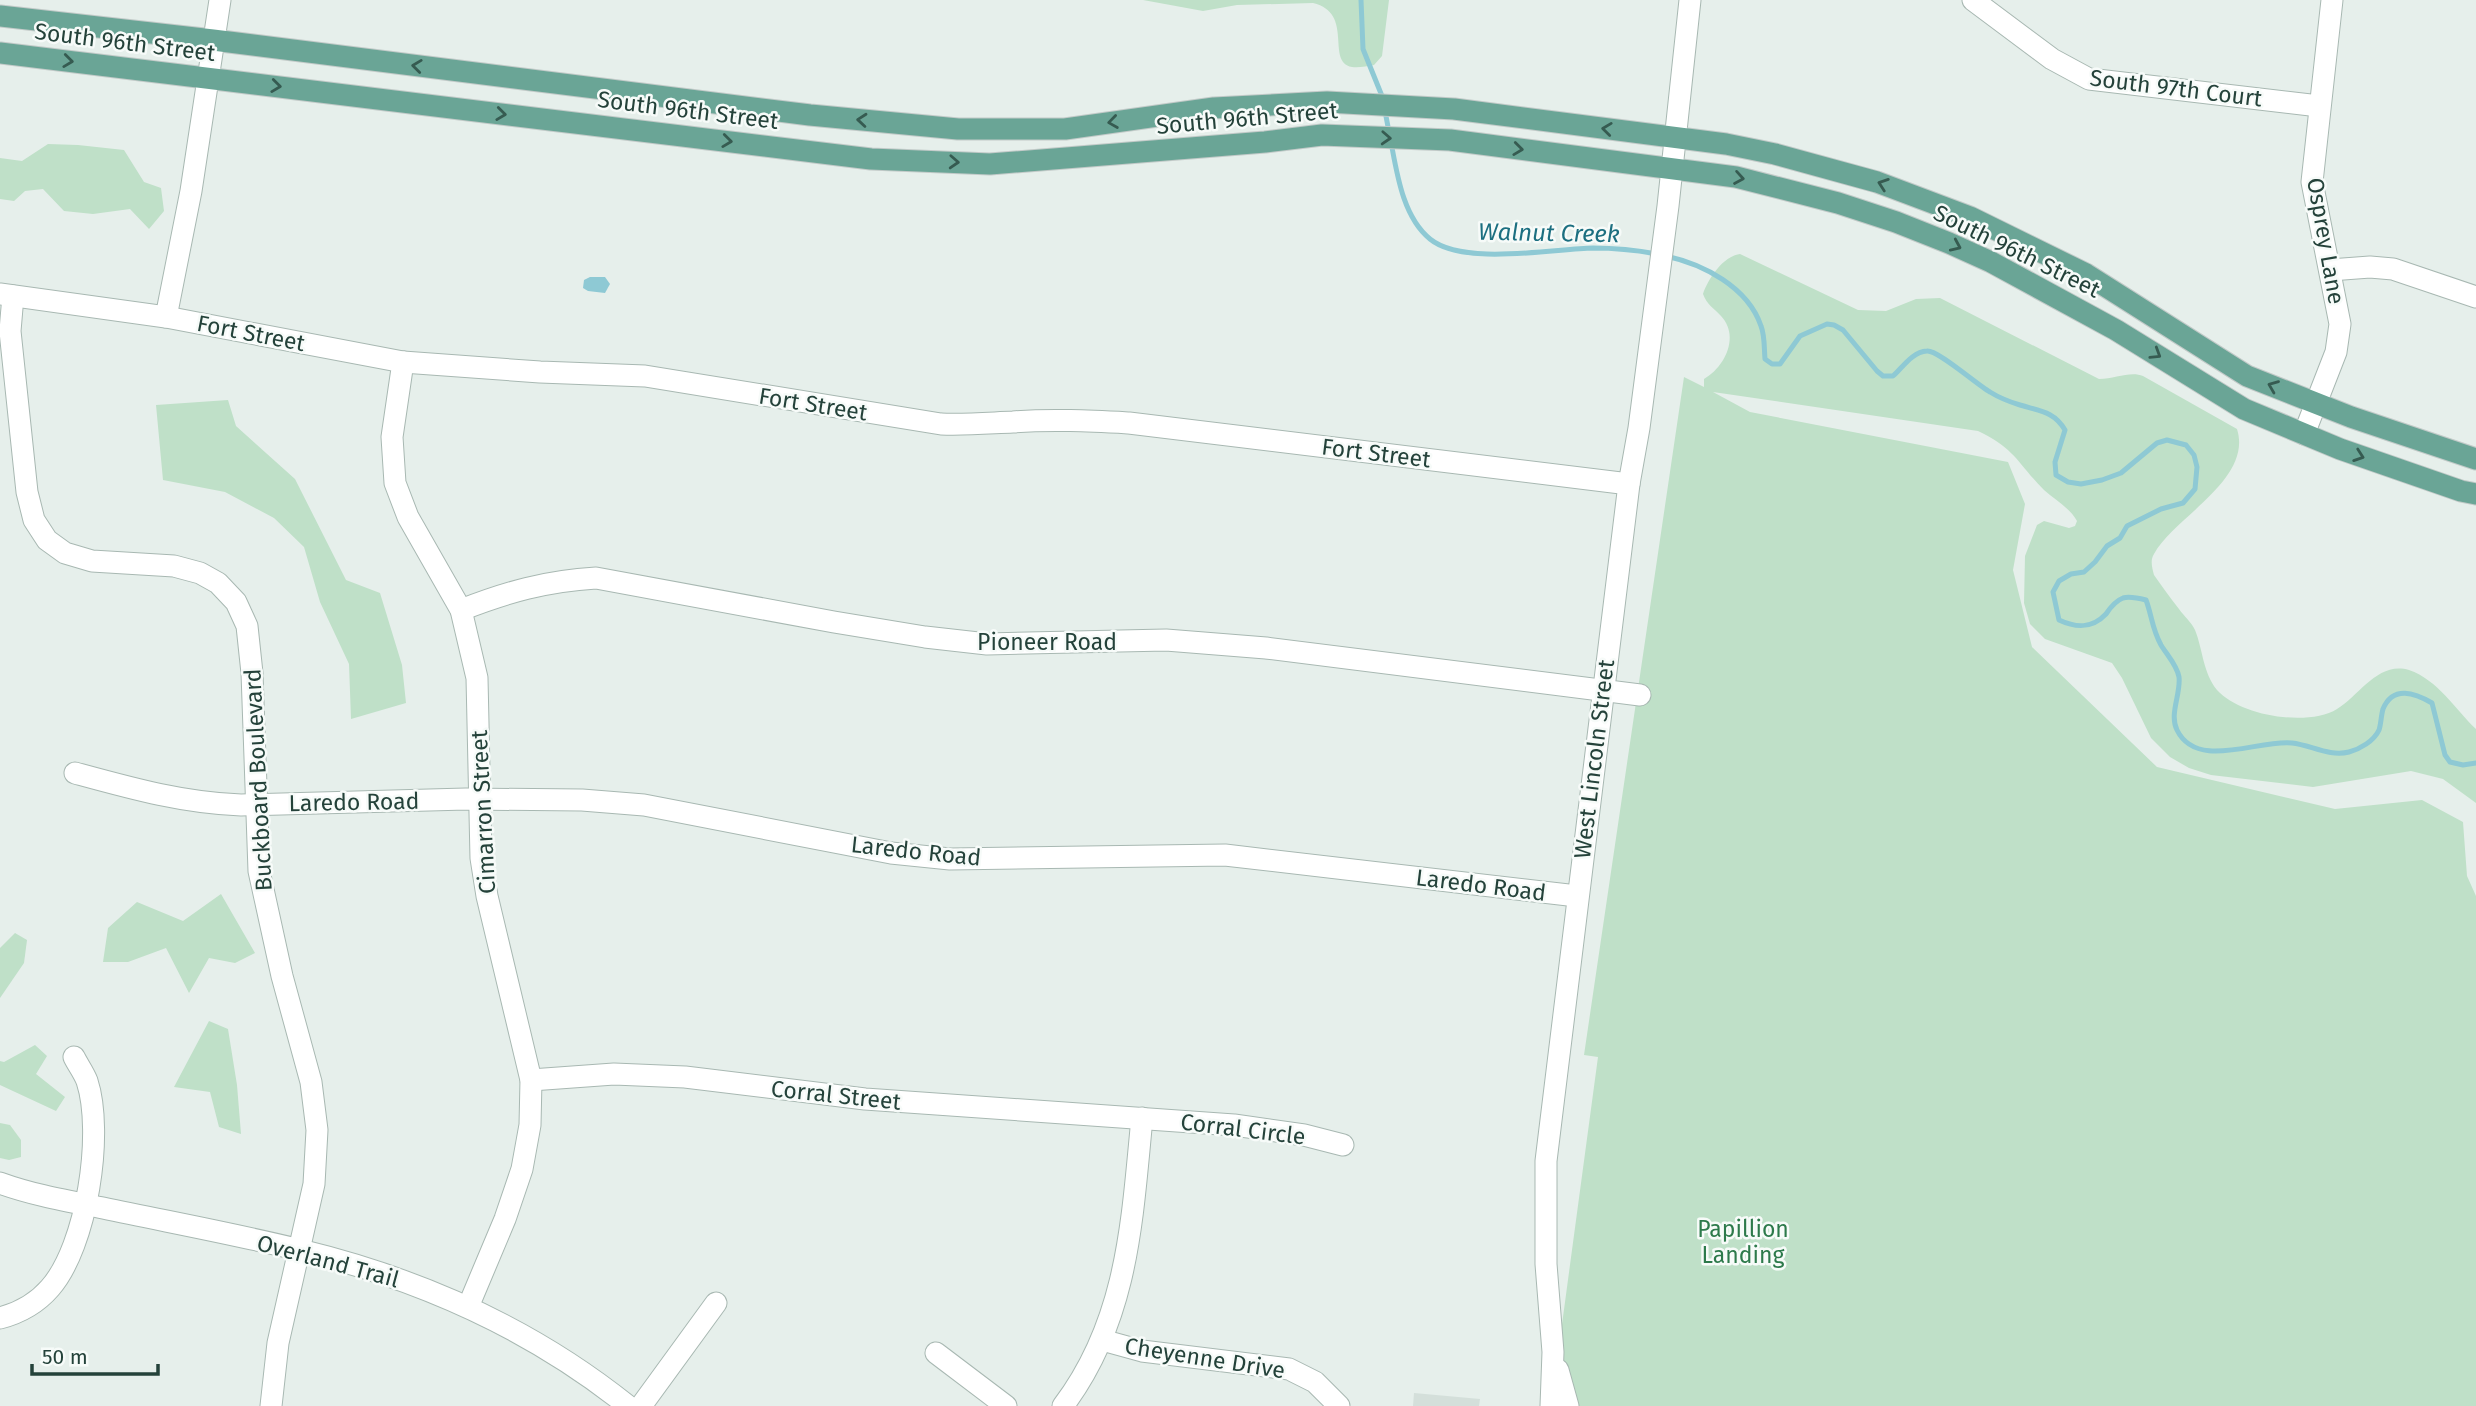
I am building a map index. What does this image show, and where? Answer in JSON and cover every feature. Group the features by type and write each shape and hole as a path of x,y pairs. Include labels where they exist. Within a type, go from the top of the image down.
{"main road":[{"name":"South 96th Street","path":"0,16 810,115 958,129 1065,129 1214,108 1327,102 1454,109 1739,146 1877,182 1970,217 2086,274 2247,376 2476,459"},
{"name":"South 96th Street","path":"0,53 871,159 990,164 1322,135 1450,140 1736,177 1780,187 1896,222 1949,243 1991,262 2116,330 2244,409 2340,449 2476,494"}],"street":[{"path":"166,317 191,191 220,0"},
{"name":"West Lincoln Street","path":"1551,1406 1553,1352 1545,1264 1546,1161 1629,484 1639,428 1668,206 1690,0"},
{"name":"South 97th Court","path":"1973,0 2071,72 2089,79 2319,106"},
{"name":"Osprey Lane","path":"2304,434 2336,352 2340,324 2312,182 2332,0"},
{"path":"2330,270 2370,267 2393,269 2476,297"},
{"name":"Fort Street","path":"7,295 166,317 403,362 645,376 942,424 976,426 1079,420 1129,423 1629,484"},
{"name":"Buckboard Boulevard","path":"7,295 27,492 34,520 47,540 65,553 92,561 174,566 201,573 218,583 236,602 247,625 252,673 261,883 282,976 311,1082 317,1130 314,1184 278,1343 271,1406"},
{"name":"Cimarron Street","path":"403,362 392,437 395,483 408,517 461,610 477,678 481,858 487,896 531,1080 530,1125 522,1169 505,1219 468,1307"},
{"name":"Pioneer Road","path":"461,610 518,589 561,580 596,578 834,622 987,644 1166,640 1266,648 1640,695"},
{"name":"Laredo Road","path":"75,773 152,794 204,803 582,800 644,805 891,853 950,859 1225,855 1577,897"},
{"path":"0,1318 20,1312 50,1288 71,1252 86,1205 92,1155 92,1107 86,1080 74,1057"},
{"name":"Corral Street","path":"531,1080 614,1074 685,1077 864,1099 1142,1118"},
{"path":"1063,1406 1102,1340 1119,1293 1129,1245 1142,1118"},
{"name":"Corral Circle","path":"1142,1118 1234,1125 1304,1135 1343,1145"},
{"name":"Overland Trail","path":"0,1183 21,1191 299,1249 376,1270 503,1324 557,1355 628,1406"},
{"path":"641,1406 716,1303"},
{"name":"Cheyenne Drive","path":"1102,1340 1142,1351 1289,1369 1315,1382 1339,1406"},
{"name":"West Lincoln Street","path":"1553,1352 1568,1406"},
{"path":"936,1353 1006,1406"}],"shaded area":[{"path":"1414,1393 1480,1399 1479,1406 1413,1406"}],"green space":[{"path":"1143,0 1389,0 1382,56 1374,65 1352,67 1344,63 1340,56 1337,26 1333,17 1326,8 1313,3 1237,5 1203,11"},
{"path":"48,144 124,150 144,182 161,188 164,211 149,229 130,209 93,214 64,211 43,189 25,191 14,201 0,199 0,158 22,161"},
{"name":"Papillion Landing","path":"1740,254 1858,310 1886,311 1916,299 1940,298 2099,379 2133,374 2143,376 2237,429 2239,447 2234,465 2209,497 2164,540 2152,561 2154,575 2195,630 2206,669 2217,690 2228,699 2257,712 2292,718 2309,717 2337,709 2370,681 2388,670 2409,670 2437,688 2476,729 2476,803 2443,779 2411,771 2313,787 2211,775 2189,768 2170,757 2151,738 2112,663 2045,639 2030,624 2024,603 2025,556 2037,525 2044,521 2069,528 2075,526 2077,521 2000,444 1978,431 1713,392 1750,412 2008,462 2025,504 2013,570 2032,647 2157,767 2335,809 2422,800 2463,822 2467,876 2476,896 2476,1406 1551,1406 1598,1057 1584,1055 1684,377 1704,387 1704,379 1718,367 1728,351 1730,342 1727,324 1703,294 1717,269 1728,259"},
{"path":"228,400 236,426 295,479 346,580 380,593 402,665 406,703 351,719 349,664 320,602 304,547 274,518 225,492 163,480 156,405"},
{"path":"221,894 255,953 235,963 209,958 189,993 166,948 128,962 103,962 108,928 137,902 183,921"},
{"path":"15,933 27,940 24,963 0,998 0,948"},
{"path":"209,1021 228,1029 241,1134 219,1127 210,1092 174,1087"},
{"path":"35,1045 47,1056 36,1074 65,1097 56,1111 0,1085 0,1061 4,1062"},
{"path":"0,1123 10,1125 21,1140 21,1157 9,1160 0,1158"}],"water":[{"path":"590,277 605,277 610,284 605,293 583,288 584,280"}],"waterway":[{"name":"Walnut Creek","path":"1361,0 1363,49 1384,101"},
{"name":"Walnut Creek","path":"1385,111 1389,132"},
{"name":"Walnut Creek","path":"1391,142 1403,194 1413,219 1430,239 1445,247 1485,254 1593,248 1657,254"},
{"name":"Walnut Creek","path":"1666,256 1709,271 1746,300 1755,312 1762,330 1765,359 1772,364 1780,364 1800,336 1827,324 1834,325 1843,330 1883,376 1893,376 1917,354 1932,352 1993,394 2051,415 2065,430 2055,462 2056,475 2068,482 2081,484 2121,473 2157,443 2167,440 2186,445 2194,455 2197,467 2195,489 2183,503 2161,509 2127,526 2120,538 2107,546 2084,572 2071,574 2059,581 2053,592 2059,620 2078,626 2089,625 2101,619 2123,598 2146,600 2158,639 2178,673 2174,717 2177,730 2186,742 2199,749 2213,751 2292,743 2327,752 2349,752 2374,738 2387,701 2405,693 2432,703 2445,755 2450,762 2463,765 2476,763"}]}
